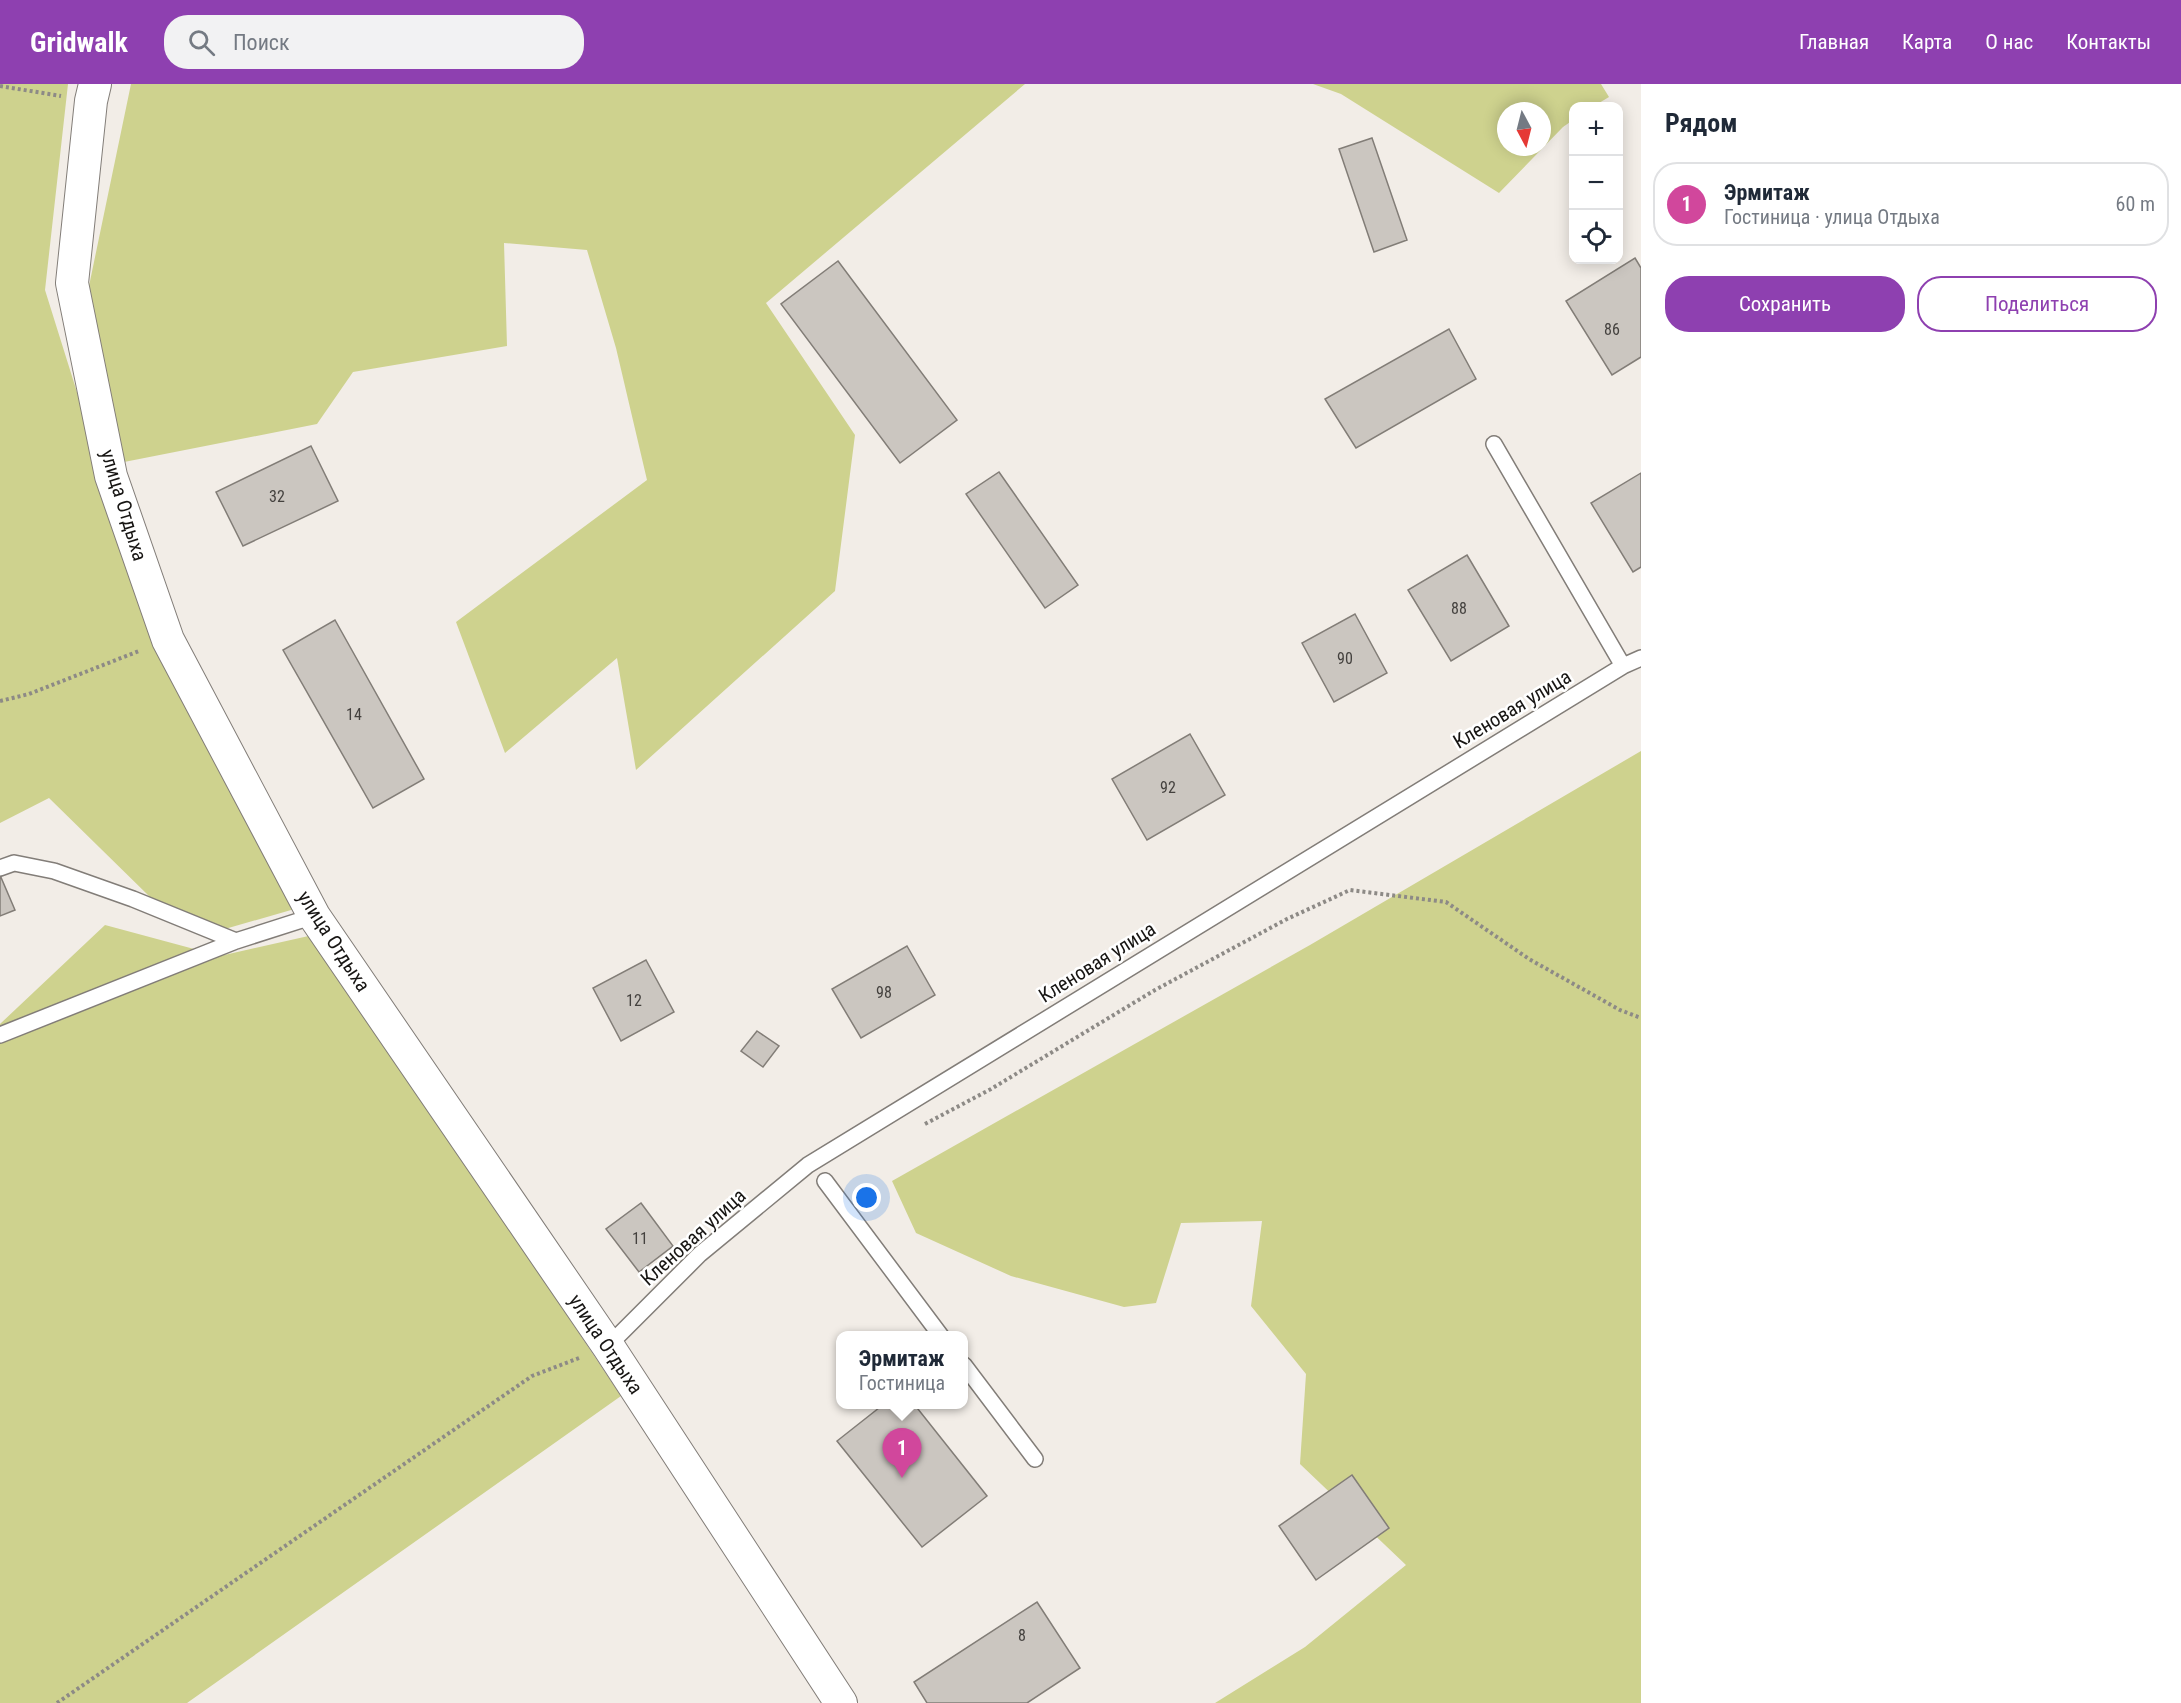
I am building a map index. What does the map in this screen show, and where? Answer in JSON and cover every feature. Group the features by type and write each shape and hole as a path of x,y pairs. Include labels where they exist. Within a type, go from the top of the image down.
{"street":[{"name":"улица Отдыха","path":"93,93 72,283 111,476 168,640 314,916 608,1346 841,1703"}],"lane":[{"path":"1494,444 1623,666"},
{"name":"Кленовая улица","path":"608,1346 700,1254 808,1165 1623,666 1641,658"},
{"path":"0,868 14,863 54,871 133,899 236,941"},
{"path":"0,1035 236,941 314,916"},
{"path":"825,1181 938,1331"},
{"path":"968,1372 1035,1459"}],"path":[{"path":"0,86 93,93"},
{"path":"0,701 29,694 168,640"},
{"path":"919,1127 991,1089 1155,990 1287,919 1350,890 1446,902 1529,959 1620,1010 1641,1018"},
{"path":"57,1703 532,1376 608,1346"}],"green space":[{"path":"0,84 68,84 45,290 106,485 298,908 218,931 150,897 49,798 0,823"},
{"path":"131,84 1025,84 766,303 855,435 835,591 636,770 617,658 505,753 456,622 647,480 616,348 587,250 504,243 507,346 353,372 317,424 119,463 89,286"},
{"path":"1313,84 1601,84 1609,97 1601,102 1569,102 1569,123 1551,139 1551,102 1497,102 1497,156 1535,156 1499,193 1341,94"},
{"path":"1641,751 1641,1703 1215,1703 1305,1647 1406,1565 1300,1464 1306,1374 1251,1306 1262,1221 1181,1223 1156,1303 1124,1307 1011,1276 916,1233 892,1181 1310,945"},
{"path":"105,925 220,956 313,935 621,1396 187,1703 0,1703 0,1024"}],"building":[{"path":"1372,138 1407,240 1374,252 1339,149"},
{"path":"1635,258 1641,268 1641,357 1612,375 1566,301"},
{"path":"838,261 957,420 900,463 781,304"},
{"path":"1449,329 1476,379 1356,448 1325,399"},
{"path":"311,446 338,501 243,546 216,492"},
{"path":"999,472 1078,585 1045,608 966,494"},
{"path":"1641,473 1641,567 1633,572 1591,503"},
{"path":"1467,555 1509,626 1451,661 1408,590"},
{"path":"1355,614 1387,673 1334,702 1302,643"},
{"path":"335,620 424,779 373,808 283,650"},
{"path":"1190,734 1225,795 1147,840 1112,779"},
{"path":"0,875 15,910 0,916"},
{"path":"907,946 935,995 861,1038 832,989"},
{"path":"646,960 674,1012 621,1041 593,988"},
{"path":"757,1031 779,1046 763,1067 741,1051"},
{"path":"641,1203 673,1246 639,1272 606,1229"},
{"path":"878,1409 918,1409 987,1496 922,1547 837,1441"},
{"path":"1352,1475 1389,1528 1316,1580 1279,1526"},
{"path":"1037,1602 1080,1668 1027,1703 927,1703 914,1682"}],"place":[{"name":"Эрмитаж","path":"902,1478"}]}
